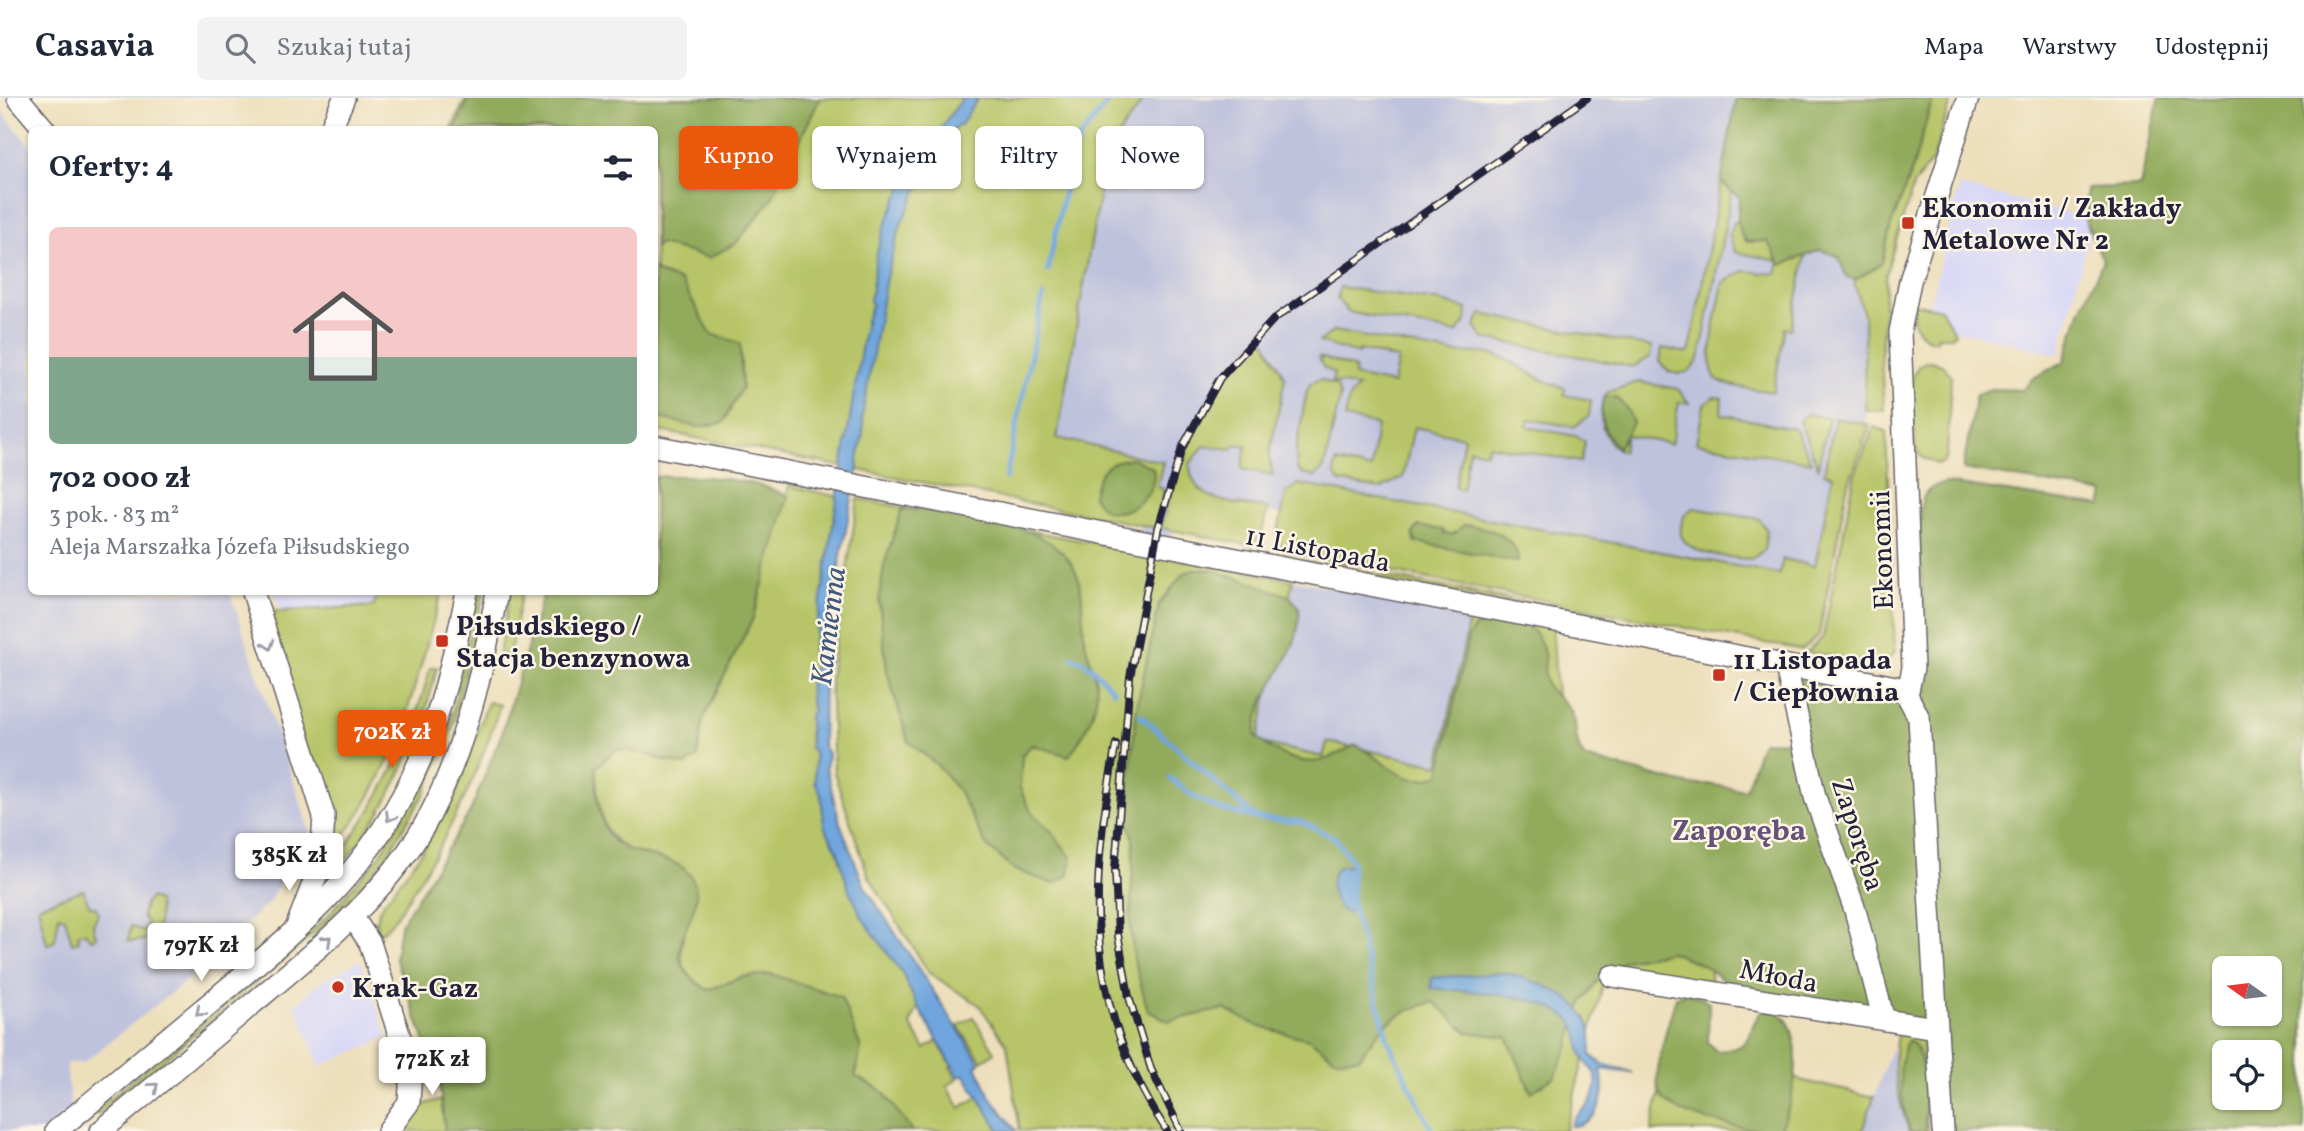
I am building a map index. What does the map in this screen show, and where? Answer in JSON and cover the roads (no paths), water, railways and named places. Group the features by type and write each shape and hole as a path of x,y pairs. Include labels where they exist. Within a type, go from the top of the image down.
{"street":[{"path":"18,98 42,126"},
{"path":"332,126 344,98"},
{"name":"Ekonomii","path":"1907,695 1913,668 1902,317 1910,281 1968,98"},
{"name":"11 Listopada","path":"658,447 1887,685 1907,695"},
{"name":"11 Listopada","path":"658,457 716,459"},
{"path":"56,1131 290,937 344,883 399,802 438,714 466,595"},
{"path":"101,1131 305,960 352,916 381,884 429,817 449,774 476,694 496,595"},
{"path":"255,598 324,816 323,849 317,875 290,937"},
{"name":"Zaporęba","path":"1786,666 1815,797 1855,910 1884,1020"},
{"path":"1907,695 1919,718 1943,1131"},
{"path":"352,916 370,943 411,1072 409,1102 388,1131"},
{"name":"Młoda","path":"1612,976 1936,1028"}],"water":[{"path":"963,98 978,98 961,125 943,126"},
{"name":"Kamienna","path":"902,189 918,189 901,224 886,278 862,418 858,467 831,608 829,661 824,672 823,746 828,753 826,768 840,823 864,885 980,1063 976,1066 992,1099 1017,1131 1000,1131 964,1074 959,1077 918,1007 902,973 863,919 849,890 837,850 824,826 821,794 815,783 814,751 810,748 809,716 813,710 810,682 815,665 812,656 863,334 872,304 870,300 877,253 890,213"},
{"path":"1340,866 1352,867 1353,909 1346,913 1337,904 1331,883 1332,876"},
{"path":"1506,973 1542,985 1567,998 1585,1017 1590,1028 1591,1055 1605,1065 1633,1073 1601,1069 1602,1097 1595,1113 1581,1124 1571,1126 1591,1101 1596,1082 1594,1073 1582,1055 1576,1027 1562,1013 1547,1005 1508,995 1431,988 1432,978"}],"waterway":[{"path":"1048,271 1071,157 1082,135 1111,98"},
{"path":"1006,478 1043,296"},
{"path":"1072,658 1084,662 1114,691"},
{"path":"1140,715 1256,818"},
{"path":"1170,778 1194,797 1219,809 1262,819 1302,822 1335,838 1352,861 1352,904 1388,1041 1432,1131"}],"railway":[{"path":"1181,1131 1151,1069 1129,997 1118,935 1115,869 1130,677 1158,529 1182,448 1220,378 1274,319 1587,98"},
{"path":"1116,744 1101,847 1098,896 1106,990 1119,1037 1139,1084 1167,1131"}],"place":[{"name":"Ekonomii / Zakłady Metalowe Nr 2","path":"1908,223"},
{"name":"Piłsudskiego / Stacja benzynowa","path":"442,641"},
{"name":"11 Listopada / Ciepłownia","path":"1719,675"},
{"name":"Krak-Gaz","path":"338,987"}],"district":[{"name":"Zaporęba","path":"1739,830"}]}
